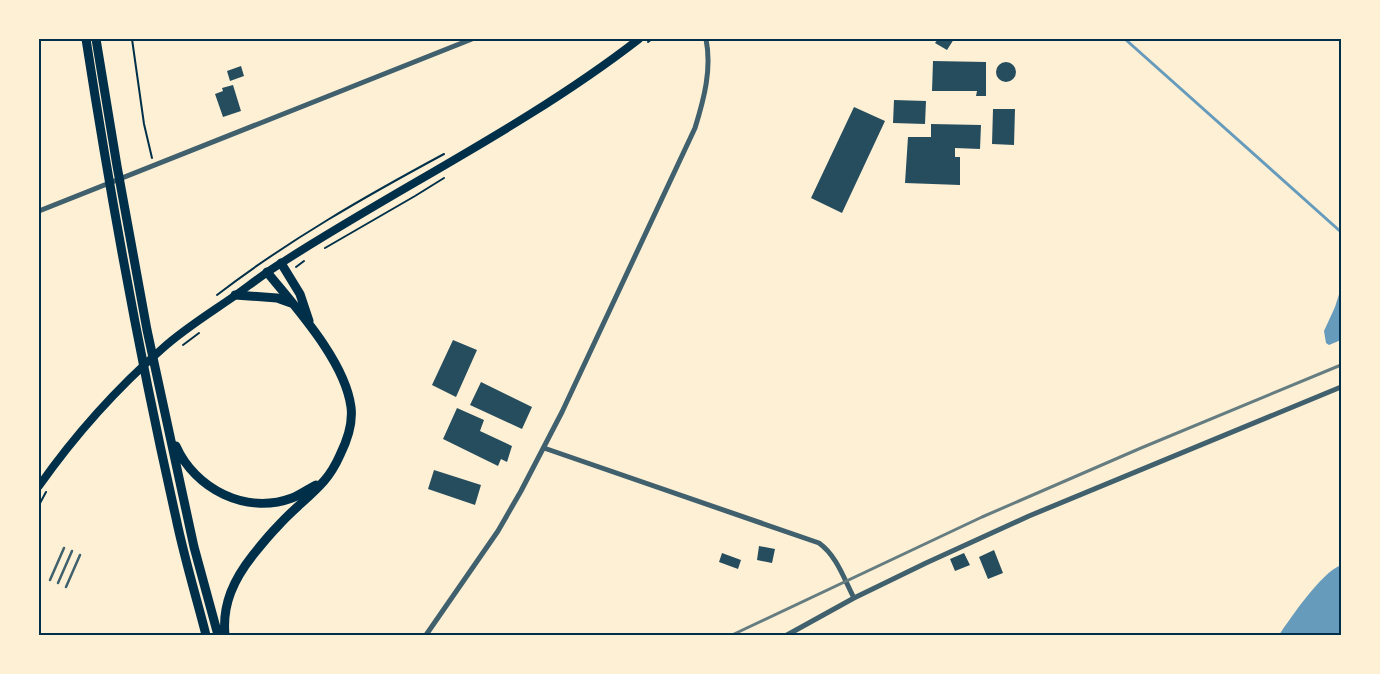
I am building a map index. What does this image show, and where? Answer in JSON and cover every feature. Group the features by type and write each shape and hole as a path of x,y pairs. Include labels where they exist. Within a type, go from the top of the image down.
{"highway":[{"path":"86,39 113,207 138,339 176,520 206,635"},
{"path":"96,39 123,204 147,330 194,548 218,635"},
{"path":"281,263 300,294 311,329"},
{"path":"225,635 224,625 227,605 234,582 245,565 278,526 325,480 346,444 350,425 351,408 346,387 339,371 327,350 267,272"},
{"path":"236,295 278,298 292,303"},
{"path":"161,392 172,437 181,457 190,471 208,486 244,502 271,502 291,498 325,480"}],"main road":[{"path":"39,486 72,441 122,386 164,347 281,263 507,130 642,42"}],"street":[{"path":"39,211 472,39"},
{"path":"426,635 498,531 544,448 695,128 701,110 707,73 708,54 706,39"},
{"path":"787,635 854,598 1029,516 1341,387"},
{"path":"544,448 819,543 828,550 837,562 854,598"}],"lane":[{"path":"50,580 64,548"},
{"path":"58,583 72,551"},
{"path":"66,587 80,555"}],"path":[{"path":"132,39 144,124 154,164"},
{"path":"642,42 652,39"},
{"path":"320,251 449,175"},
{"path":"287,274 303,262"},
{"path":"179,348 203,330"},
{"path":"39,505 47,491"}],"water":[{"path":"1341,288 1341,340 1329,345 1326,343 1324,331"},
{"path":"1341,565 1341,635 1279,635 1316,586"}],"building":[{"path":"938,39 954,39 947,50 935,43"},
{"path":"933,61 986,62 986,96 976,96 977,91 932,91"},
{"path":"1006,62 1013,65 1016,72 1013,79 1006,82 999,79 996,72 999,65"},
{"path":"241,66 244,76 230,81 227,71"},
{"path":"233,85 241,111 223,117 215,94 223,91 222,88"},
{"path":"894,100 926,101 925,124 893,123"},
{"path":"854,107 885,121 842,213 811,198"},
{"path":"993,109 1015,109 1014,145 992,144"},
{"path":"931,124 981,125 980,149 955,148 955,157 960,157 960,185 905,183 908,137 931,137"},
{"path":"453,340 477,350 456,397 432,385"},
{"path":"481,382 532,407 522,429 470,405"},
{"path":"457,408 484,420 480,431 512,446 507,462 501,459 498,466 443,439"},
{"path":"434,470 481,485 475,505 428,489"},
{"path":"759,546 775,549 772,563 757,560"},
{"path":"994,550 1003,573 988,579 979,557"},
{"path":"722,553 741,560 738,569 719,562"},
{"path":"964,553 970,565 955,571 950,559"}],"waterway":[{"path":"1125,39 1341,232"}],"railway":[{"path":"732,635 982,517 1141,448 1341,365"}]}
